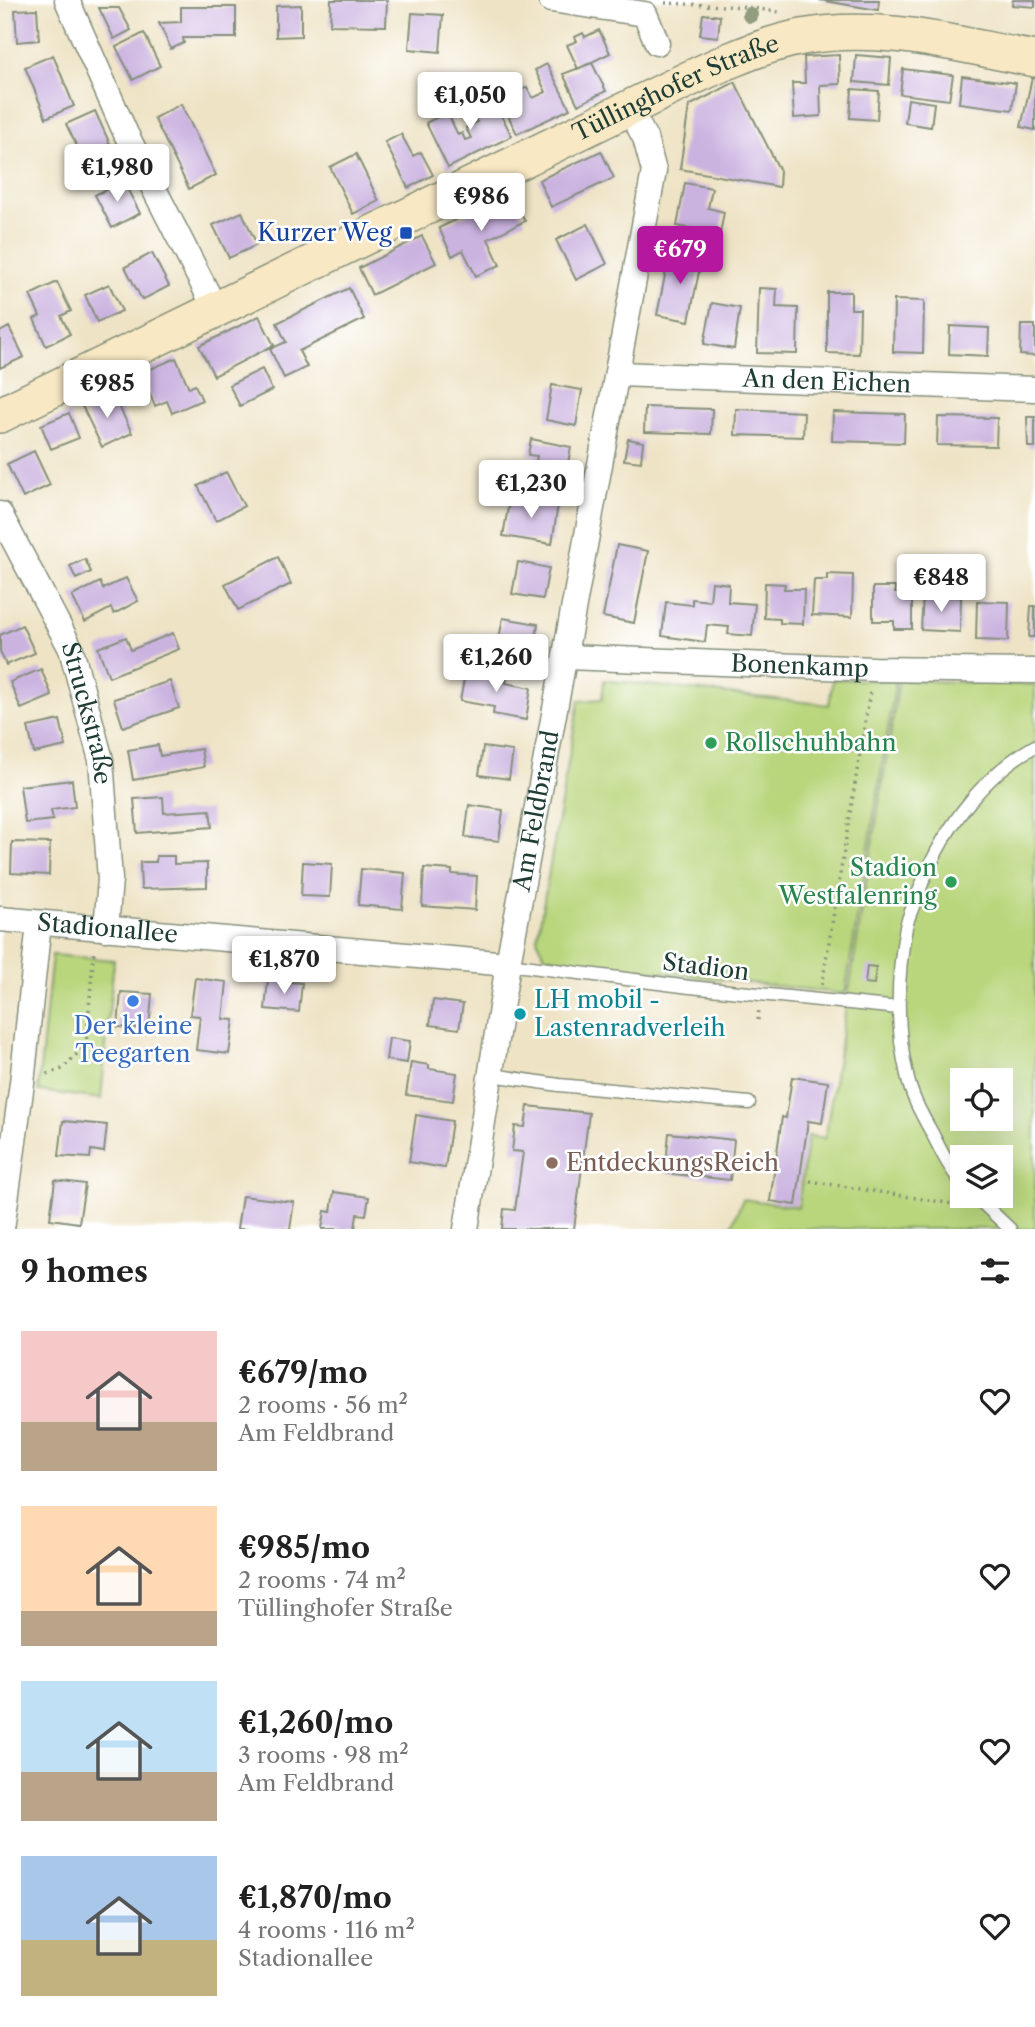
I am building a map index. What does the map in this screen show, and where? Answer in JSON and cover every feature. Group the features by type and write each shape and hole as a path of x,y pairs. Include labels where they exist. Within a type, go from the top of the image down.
{"main road":[{"name":"Tüllinghofer Straße","path":"0,415 629,108 718,66 761,50 800,37 828,34 907,35 1035,59"}],"street":[{"path":"67,0 126,134 216,310"},
{"path":"551,0 645,14 657,43"},
{"name":"Am Feldbrand","path":"466,1229 508,964 654,171 645,138 629,108"},
{"name":"An den Eichen","path":"617,374 1035,389"},
{"name":"Struckstraße","path":"0,514 71,649 101,760 110,879 101,929"},
{"name":"Bonenkamp","path":"566,657 874,669 1035,671"},
{"name":"Stadionallee","path":"0,919 508,964"},
{"path":"2,1229 22,1083 39,923"}],"lane":[{"path":"950,1167 916,1104 903,1055 900,1008 907,926 927,869 955,821 983,786 1015,757 1035,746"},
{"name":"Stadion","path":"508,964 690,987 900,1008"},
{"path":"492,1075 559,1085 749,1103"},
{"path":"988,1208 1010,1229"}],"path":[{"path":"645,14 667,2 745,7 783,13"},
{"path":"820,1000 874,669"},
{"path":"22,1083 62,1069 86,1045 101,929"},
{"path":"810,1181 950,1204"}],"green space":[{"path":"833,679 896,681 845,994 583,963 545,956 537,939 579,701 602,699 604,680 829,705"},
{"name":"Stadion Westfalenring","path":"899,680 1035,685 1035,1229 730,1229 743,1199 798,1207 808,1136 825,1138"},
{"path":"52,955 114,960 101,1099 38,1091"}],"building":[{"path":"331,0 387,0 386,26 330,25"},
{"path":"819,0 879,0 878,10"},
{"path":"1013,0 1035,0 1035,7 1012,5"},
{"path":"301,5 301,36 276,37 276,6"},
{"path":"181,7 236,7 236,38 183,38 184,43 171,49 159,23 181,22"},
{"path":"99,8 119,8 131,30 114,39"},
{"path":"37,9 39,40 17,42 15,10"},
{"path":"412,13 443,15 440,52 409,49"},
{"path":"703,14 720,16 718,37 700,35"},
{"path":"599,30 610,53 578,69 567,45 577,41 575,37 583,33 585,37"},
{"path":"144,33 160,66 133,80 116,47"},
{"path":"53,55 74,106 46,118 25,67"},
{"path":"839,55 840,84 820,85 821,116 794,118 792,83 805,83 804,57"},
{"path":"856,55 891,58 889,85 854,82"},
{"path":"592,63 606,91 578,105 563,74"},
{"path":"547,64 570,109 517,134 495,88 506,82 513,95 527,87 533,98 546,92 535,70"},
{"path":"903,69 953,75 949,100 900,94"},
{"path":"962,76 1016,83 1012,110 959,103"},
{"path":"1032,78 1035,78 1035,130 1021,127"},
{"path":"735,82 780,171 779,187 680,169 689,106"},
{"path":"487,88 512,136 448,168 426,123 447,112 458,135 462,133 465,140 471,138 466,128 477,122 474,117 484,112 475,95"},
{"path":"852,89 879,91 877,120 850,118"},
{"path":"908,99 934,103 931,127 905,123"},
{"path":"181,104 216,175 189,189 154,118"},
{"path":"95,111 110,144 82,157 66,124"},
{"path":"401,134 413,156 421,152 433,175 408,188 385,142"},
{"path":"601,151 614,178 551,207 539,180"},
{"path":"356,154 379,201 353,214 330,167"},
{"path":"123,181 140,213 112,228 95,195"},
{"path":"685,183 712,188 708,208 724,212 720,234 677,226"},
{"path":"504,196 510,208 517,205 525,221 488,239 500,265 476,276 463,250 452,256 439,228"},
{"path":"242,212 257,245 229,258 213,225"},
{"path":"588,224 607,264 576,280 556,240"},
{"path":"422,236 436,263 372,295 359,268"},
{"path":"670,251 702,257 689,321 657,315"},
{"path":"152,253 169,286 142,300 125,267"},
{"path":"57,282 71,311 61,316 70,334 46,346 34,319 40,316 30,295"},
{"path":"109,284 122,311 97,322 85,295"},
{"path":"349,288 364,319 299,351 307,367 284,378 270,349 286,342 277,323"},
{"path":"759,288 777,289 776,307 798,308 797,354 757,353"},
{"path":"827,292 851,292 851,309 860,309 859,354 827,353"},
{"path":"894,300 924,301 923,353 893,352"},
{"path":"712,303 740,308 734,349 704,344"},
{"path":"259,316 274,345 214,376 199,346"},
{"path":"1021,325 1035,325 1035,356 1020,355"},
{"path":"950,326 989,328 988,356 949,354"},
{"path":"9,327 24,357 0,368 0,332"},
{"path":"176,358 189,388 195,385 202,400 172,413 167,401 155,406 141,373"},
{"path":"262,369 272,390 240,406 229,385"},
{"path":"552,385 582,390 576,426 546,420"},
{"path":"112,392 132,433 102,447 82,406"},
{"path":"645,407 712,409 711,434 644,432"},
{"path":"736,409 804,412 803,437 735,435"},
{"path":"833,412 905,414 904,443 832,441"},
{"path":"69,413 79,438 51,449 41,425"},
{"path":"938,417 997,418 996,446 937,445"},
{"path":"1027,417 1035,417 1035,447 1028,447"},
{"path":"531,439 571,447 564,484 533,478 537,456 528,455"},
{"path":"628,439 643,442 641,462 624,460"},
{"path":"34,451 50,485 23,498 7,464"},
{"path":"226,472 244,506 216,521 198,486"},
{"path":"510,496 558,504 552,544 503,536"},
{"path":"617,545 648,551 634,623 603,617"},
{"path":"278,557 291,584 238,610 225,584"},
{"path":"85,559 91,572 76,579 70,566"},
{"path":"518,562 549,568 543,599 512,594"},
{"path":"827,574 853,575 852,617 812,615 814,580 827,580"},
{"path":"126,578 138,601 114,614 111,608 85,622 72,596 100,582 103,589"},
{"path":"712,582 729,584 728,602 755,604 752,636 728,634 729,627 707,625 705,642 662,636 666,602 692,605 692,599 710,601"},
{"path":"765,583 785,584 784,589 804,589 803,624 780,623 780,619 764,618"},
{"path":"873,587 895,587 895,593 912,593 912,629 894,629 894,621 873,621"},
{"path":"923,595 961,597 960,632 921,630"},
{"path":"977,601 1009,602 1008,641 976,640"},
{"path":"1031,606 1035,606 1035,637 1029,637"},
{"path":"503,618 538,624 533,655 497,649"},
{"path":"22,625 35,653 6,665 0,651 0,635"},
{"path":"173,633 179,649 109,677 98,648 126,637 131,650"},
{"path":"41,669 52,696 21,709 10,682"},
{"path":"466,669 507,677 506,683 531,688 526,720 493,714 494,707 460,701"},
{"path":"170,681 179,708 123,727 114,699"},
{"path":"60,720 66,746 34,753 28,727"},
{"path":"158,745 160,756 201,749 204,767 133,780 128,750"},
{"path":"483,747 513,751 509,779 479,775"},
{"path":"72,780 75,807 51,810 53,820 25,823 20,786"},
{"path":"163,797 164,813 210,810 212,827 137,833 134,799"},
{"path":"469,805 503,810 499,841 465,837"},
{"path":"12,842 50,843 49,875 11,873"},
{"path":"156,856 174,856 174,864 207,863 207,887 141,889 140,862 156,862"},
{"path":"303,862 332,864 330,897 301,896"},
{"path":"424,868 452,870 452,874 477,876 475,910 422,906"},
{"path":"361,869 405,873 402,909 358,905"},
{"path":"867,966 876,967 874,984 865,983"},
{"path":"195,978 227,982 223,1019 234,1020 229,1054 196,1050 200,1016 190,1015"},
{"path":"268,980 302,983 299,1012 265,1009"},
{"path":"121,992 152,994 149,1029 118,1027"},
{"path":"433,1000 463,1004 459,1029 430,1025"},
{"path":"389,1038 410,1041 407,1063 386,1060"},
{"path":"411,1062 429,1065 429,1069 457,1073 453,1101 406,1095"},
{"path":"792,1077 828,1082 822,1123 808,1121 796,1205 770,1201 782,1117 786,1118"},
{"name":"EntdeckungsReich","path":"528,1106 589,1113 574,1229 502,1229 504,1209 515,1210 523,1152 512,1151 515,1126 525,1127"},
{"path":"416,1115 452,1121 445,1168 409,1162"},
{"path":"63,1121 107,1125 104,1152 91,1150 90,1158 59,1156"},
{"path":"669,1133 734,1140 730,1180 665,1173"},
{"path":"55,1180 85,1184 79,1223 50,1219"},
{"path":"334,1192 369,1197 366,1215 357,1214 355,1229 322,1229 325,1211 331,1212"},
{"path":"242,1196 294,1202 290,1229 237,1229"}],"place":[{"name":"Kurzer Weg","path":"406,233"},
{"name":"Rollschuhbahn","path":"711,743"},
{"name":"Stadion Westfalenring","path":"951,882"},
{"name":"Der kleine Teegarten","path":"133,1001"},
{"name":"LH mobil - Lastenradverleih","path":"520,1014"},
{"name":"EntdeckungsReich","path":"552,1163"}]}
